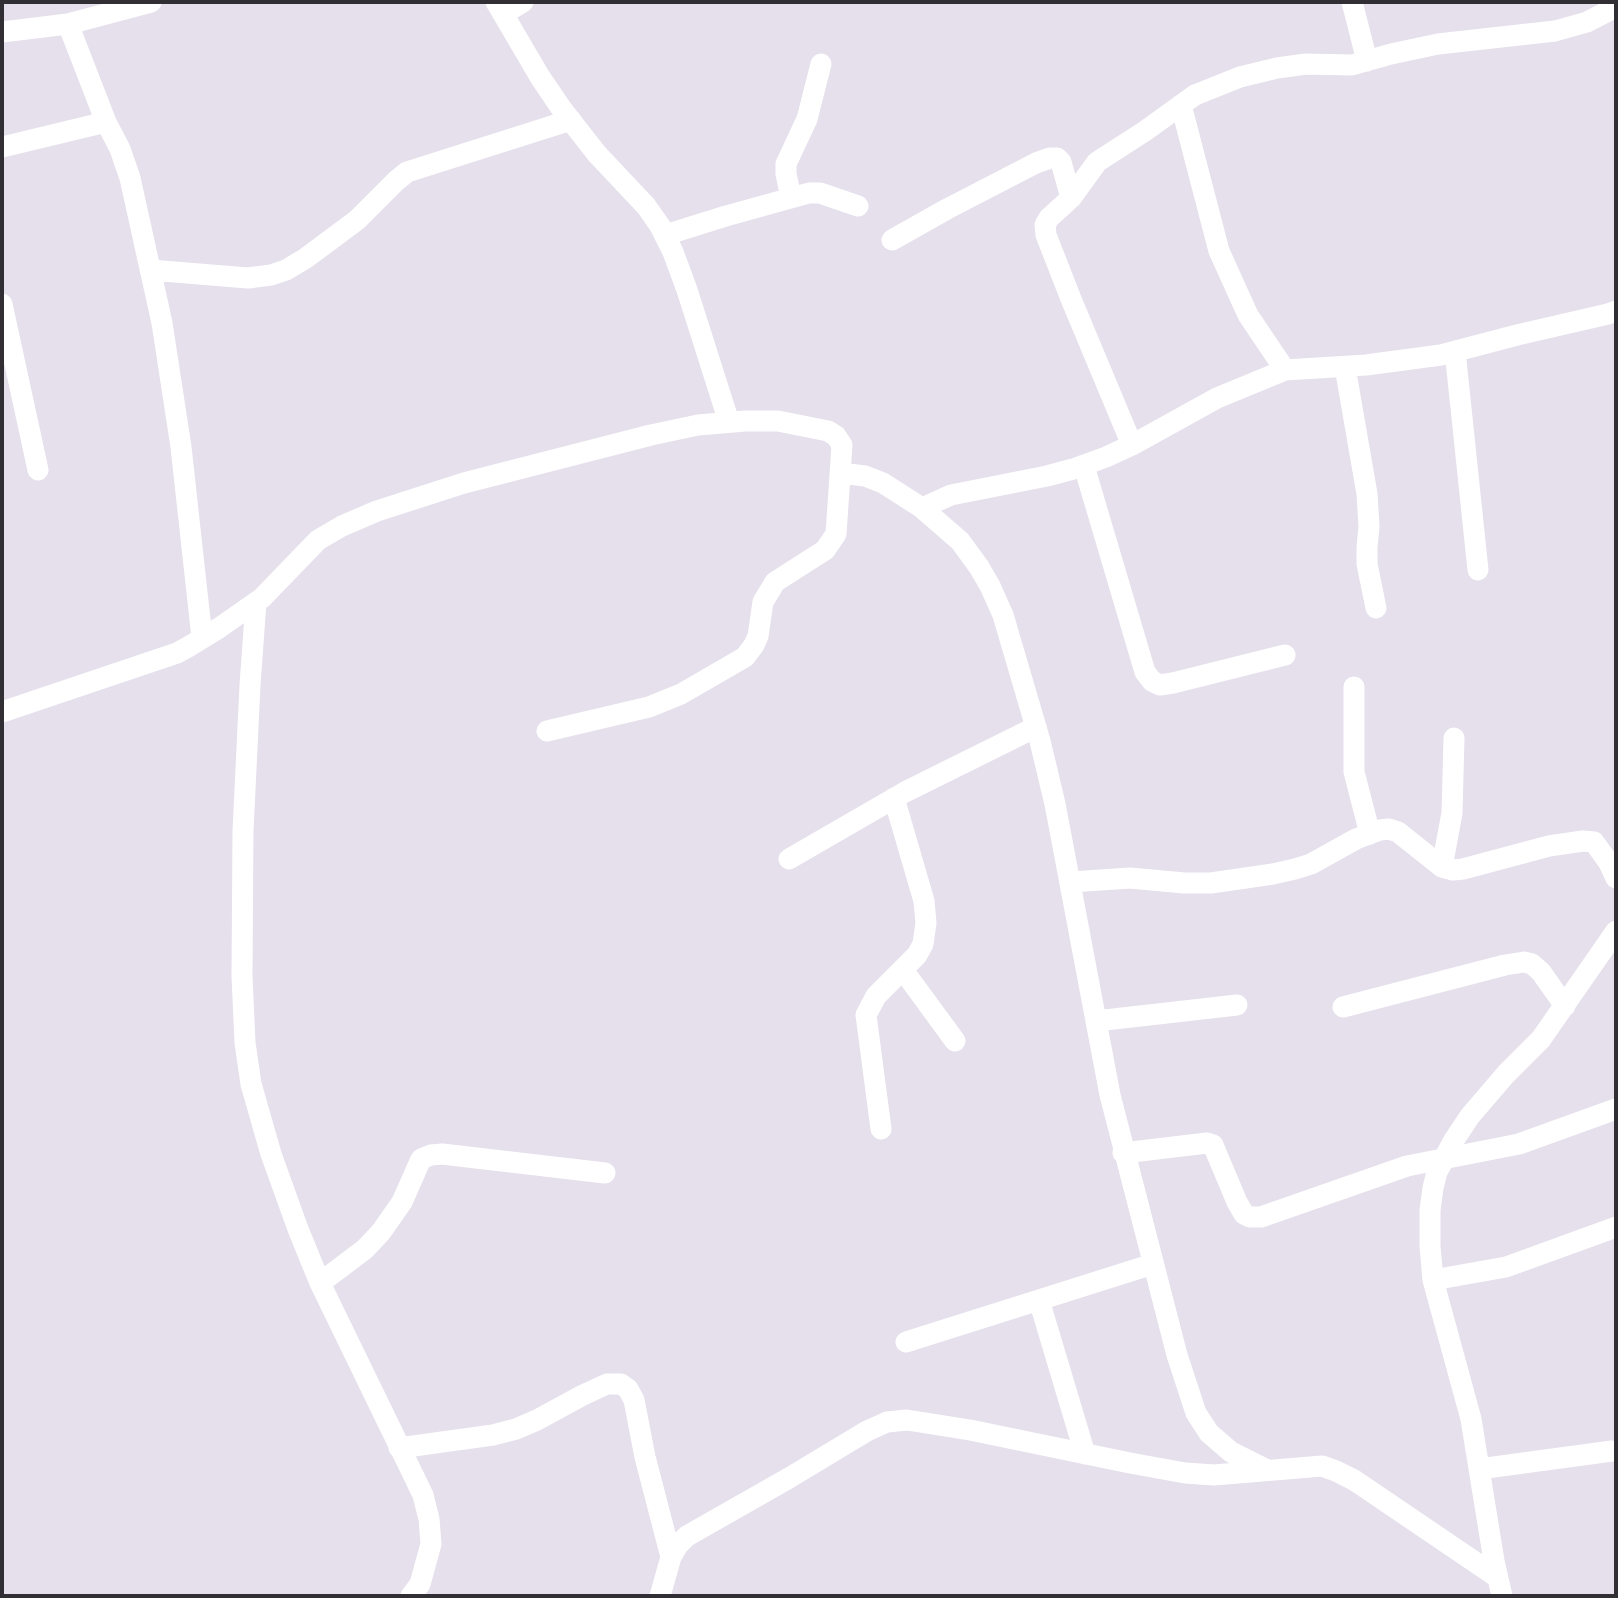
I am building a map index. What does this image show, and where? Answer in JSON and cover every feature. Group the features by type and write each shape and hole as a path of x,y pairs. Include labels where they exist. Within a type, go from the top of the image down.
{"street":[{"path":"2,32 68,24 151,2"},
{"path":"523,2 499,8 540,77 571,120 597,154 646,206 665,235 687,290 729,422"},
{"path":"1352,2 1367,61"},
{"path":"1132,445 1046,234 1045,225 1049,218 1071,198 1097,162 1195,95 1240,77 1306,64 1352,65 1438,44 1555,31 1587,22 1616,7"},
{"path":"68,24 130,178 162,323 181,447 202,638"},
{"path":"791,197 786,164 807,119 821,64"},
{"path":"1181,105 1219,251 1248,315 1285,370"},
{"path":"150,270 248,278 286,270 356,220 407,172 571,120"},
{"path":"2,147 106,122"},
{"path":"892,240 958,203 1050,158 1057,158 1062,162 1071,198"},
{"path":"665,235 809,193 820,192 858,206"},
{"path":"2,304 38,470"},
{"path":"922,508 951,495 1084,466 1132,445 1217,398 1285,370 1400,362 1517,335 1613,318"},
{"path":"1455,351 1478,570"},
{"path":"1345,367 1367,494 1367,564 1376,608"},
{"path":"2,712 177,653 256,602 318,540 377,511 464,483 698,425 778,421 828,431 836,436 842,445 836,534 825,550 775,582 763,602 758,636 745,657 681,694 649,706 547,731"},
{"path":"1084,466 1145,672 1152,681 1160,685 1173,683 1285,654"},
{"path":"840,472 866,476 883,483 922,508 960,541 979,567 1003,615 1036,727 1055,804 1110,1096 1177,1355 1196,1413 1209,1433 1231,1452 1265,1469"},
{"path":"256,602 243,831 242,976 245,1043 251,1084 271,1154 320,1283 423,1495 431,1544 420,1584 411,1596"},
{"path":"1354,687 1354,772 1370,834"},
{"path":"789,859 894,798 1036,727"},
{"path":"1442,867 1452,813 1454,738"},
{"path":"881,1129 866,1015 876,996 917,955 923,944 926,923 923,901 894,798"},
{"path":"1071,882 1130,878 1211,883 1273,874 1311,863 1356,839 1389,829 1398,832 1442,867 1452,870 1549,846 1594,842 1616,878"},
{"path":"1499,1587 1471,1419 1433,1280 1430,1210 1433,1188 1437,1172 1470,1116 1541,1039 1616,931"},
{"path":"1343,1007 1524,962 1532,964 1541,972 1565,1006"},
{"path":"903,970 954,1041"},
{"path":"1096,1021 1237,1005"},
{"path":"1124,1153 1207,1143 1213,1145 1244,1214 1261,1217 1407,1166 1519,1144 1616,1109"},
{"path":"320,1283 365,1249 381,1233 402,1202 421,1159 431,1154 606,1173"},
{"path":"1433,1280 1506,1268 1616,1227"},
{"path":"906,1342 1153,1264"},
{"path":"1039,1300 1085,1454"},
{"path":"400,1448 493,1435 516,1429 607,1384 621,1384 628,1389 634,1400 645,1457 671,1556"},
{"path":"660,1596 671,1556 687,1536 867,1431 887,1422 907,1420 1185,1473 1214,1475 1322,1466 1354,1480 1499,1587"},
{"path":"1479,1469 1612,1451"}]}
